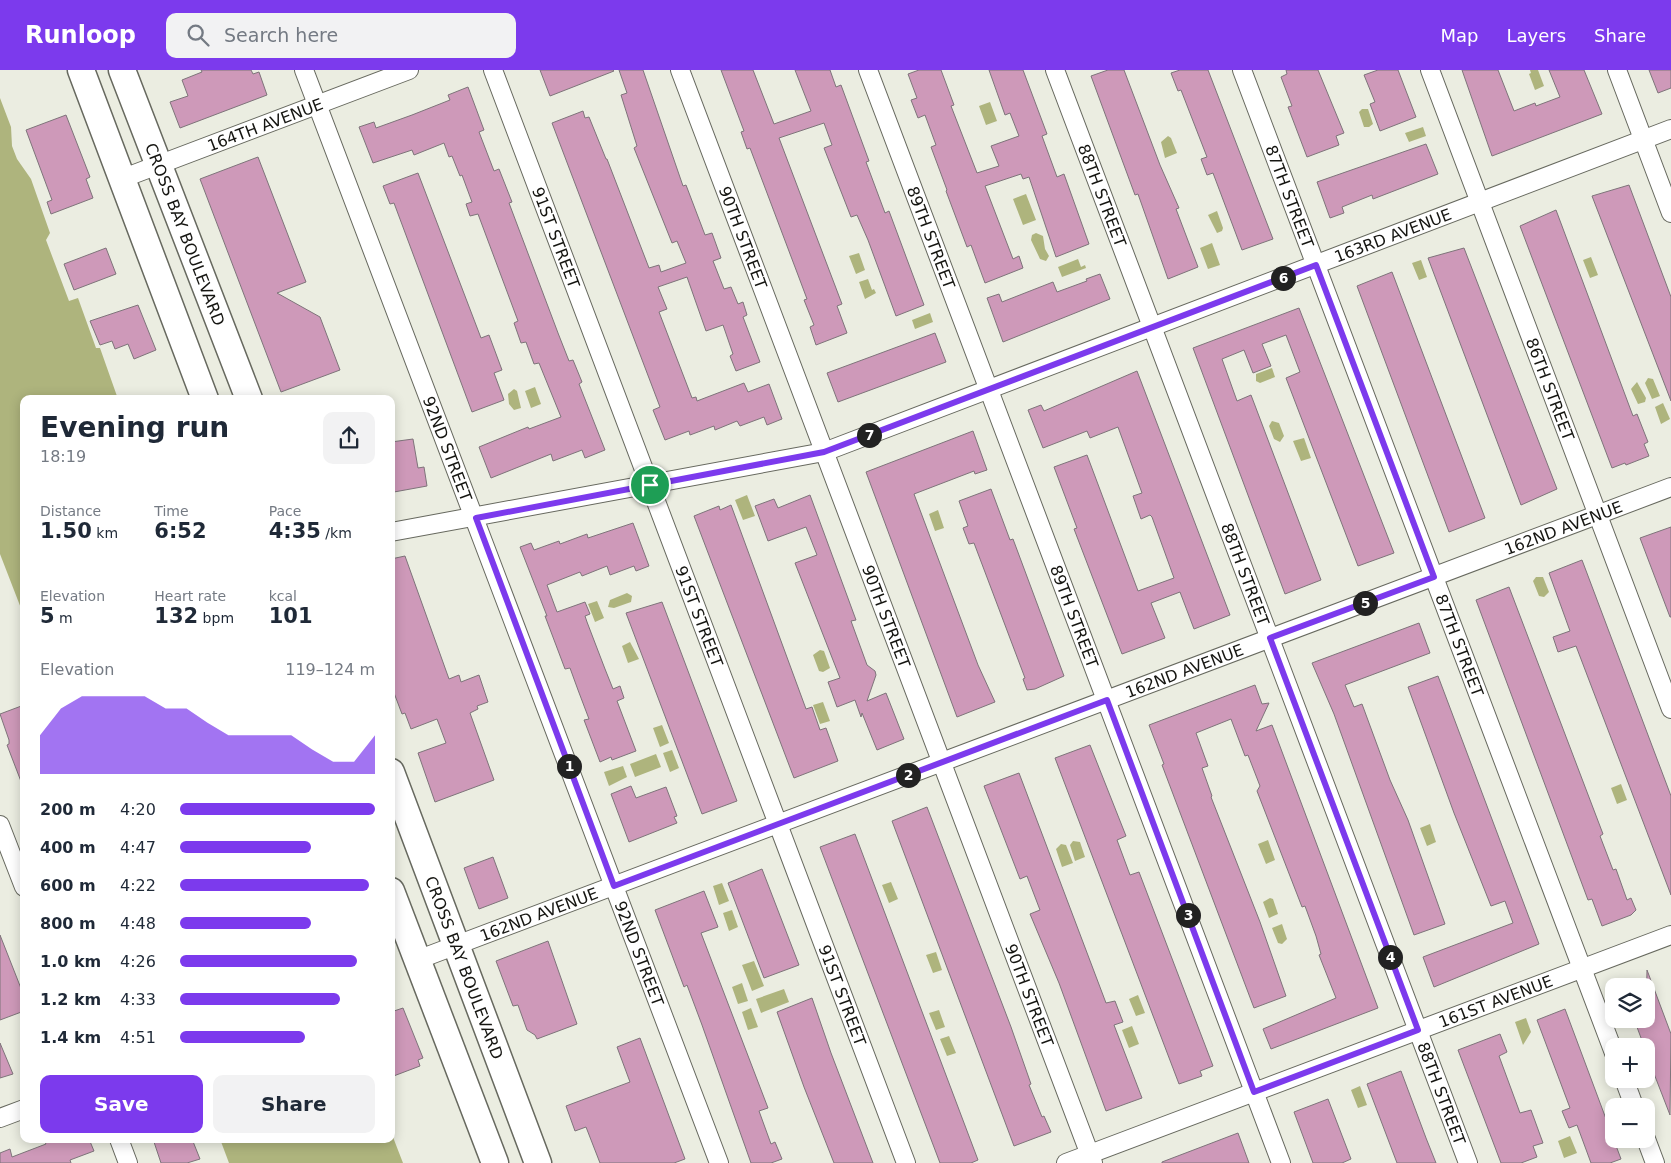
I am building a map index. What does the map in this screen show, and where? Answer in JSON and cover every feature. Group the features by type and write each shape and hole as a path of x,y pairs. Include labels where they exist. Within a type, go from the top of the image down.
{"main road":[{"path":"81,70 203,395"},
{"name":"CROSS BAY BOULEVARD","path":"122,70 247,395"},
{"name":"CROSS BAY BOULEVARD","path":"395,783 538,1163"},
{"path":"395,902 495,1163"}],"street":[{"name":"92ND STREET","path":"304,70 476,518 719,1163"},
{"name":"164TH AVENUE","path":"121,179 409,70"},
{"name":"91ST STREET","path":"494,70 906,1163"},
{"name":"90TH STREET","path":"680,70 1092,1158"},
{"name":"89TH STREET","path":"868,70 1281,1163"},
{"name":"88TH STREET","path":"1055,70 1468,1163"},
{"name":"87TH STREET","path":"1242,70 1608,1038"},
{"name":"86TH STREET","path":"1430,70 1671,709"},
{"path":"1617,70 1671,213"},
{"name":"163RD AVENUE","path":"395,531 476,518 824,452 1671,129"},
{"name":"162ND AVENUE","path":"417,960 1671,488"},
{"path":"0,824 20,876"},
{"name":"161ST AVENUE","path":"1066,1163 1092,1158 1254,1092 1671,935"},
{"path":"0,1118 20,1110"},
{"path":"120,1143 128,1163"},
{"path":"1649,1148 1655,1163"}],"shaded area":[{"path":"1530,70 1538,70 1544,86 1535,90 1529,74 1531,73"},
{"path":"0,98 11,127 12,146 17,159 31,179 50,233 46,240 69,301 78,298 96,348 100,348 117,395 20,395 20,606 0,554"},
{"path":"990,102 997,121 986,125 979,106"},
{"path":"1362,109 1368,109 1373,124 1369,127 1364,127 1359,112"},
{"path":"1423,127 1426,136 1409,142 1405,133"},
{"path":"1168,136 1171,138 1177,153 1165,158 1161,142"},
{"path":"1026,194 1036,220 1023,225 1013,199"},
{"path":"1217,211 1223,228 1222,231 1217,233 1208,215"},
{"path":"1036,233 1043,236 1045,249 1049,256 1046,261 1040,259 1031,240 1032,235"},
{"path":"1212,243 1220,265 1208,269 1200,248"},
{"path":"859,253 865,270 856,274 849,256"},
{"path":"1591,257 1598,275 1590,278 1583,260"},
{"path":"1078,259 1081,267 1085,265 1086,268 1062,277 1058,267"},
{"path":"1421,260 1427,277 1419,280 1412,263"},
{"path":"868,279 872,290 874,289 876,293 865,299 859,282"},
{"path":"930,313 933,322 915,329 912,320"},
{"path":"1272,368 1275,377 1260,383 1256,381 1256,374"},
{"path":"1648,378 1653,379 1660,396 1652,399 1645,383"},
{"path":"1637,382 1646,398 1645,402 1638,404 1631,389"},
{"path":"535,387 541,404 531,408 525,391"},
{"path":"514,389 517,391 521,408 514,410 509,404 508,394"},
{"path":"1663,403 1670,419 1661,424 1655,407"},
{"path":"1272,421 1279,423 1284,436 1280,442 1274,439 1269,426"},
{"path":"1304,438 1311,458 1301,461 1293,441"},
{"path":"747,495 755,516 743,520 735,500"},
{"path":"938,510 944,528 935,531 929,514"},
{"path":"1536,577 1543,577 1549,592 1544,597 1539,596 1533,581"},
{"path":"627,593 632,596 631,602 614,608 608,607 610,600"},
{"path":"597,601 604,618 595,622 588,604"},
{"path":"630,642 639,659 628,663 622,646"},
{"path":"820,650 824,651 830,668 823,672 819,671 813,655"},
{"path":"823,702 830,721 820,724 813,705"},
{"path":"662,725 669,743 660,747 653,728"},
{"path":"672,750 679,768 670,772 663,753"},
{"path":"656,754 661,767 635,777 630,764"},
{"path":"623,766 627,777 609,786 604,772"},
{"path":"1621,784 1627,800 1617,804 1611,788"},
{"path":"1430,824 1436,842 1427,846 1420,828"},
{"path":"1268,840 1275,860 1266,864 1258,844"},
{"path":"1073,841 1080,842 1085,857 1075,861 1070,845"},
{"path":"1061,844 1066,845 1073,863 1062,867 1056,849"},
{"path":"891,882 898,899 889,903 882,885"},
{"path":"722,883 729,901 719,905 713,886"},
{"path":"1270,898 1273,899 1278,914 1269,918 1263,902"},
{"path":"732,910 738,927 729,931 723,913"},
{"path":"1282,924 1287,939 1282,944 1278,943 1272,928"},
{"path":"936,952 942,970 933,973 926,955"},
{"path":"754,961 764,986 752,991 742,965"},
{"path":"742,983 748,1001 738,1004 732,987"},
{"path":"784,989 789,1002 761,1013 756,999"},
{"path":"1138,995 1145,1013 1136,1016 1129,999"},
{"path":"751,1008 758,1027 748,1030 742,1012"},
{"path":"939,1010 945,1027 936,1030 929,1013"},
{"path":"1526,1018 1531,1032 1523,1045 1515,1022"},
{"path":"1132,1026 1139,1044 1129,1048 1122,1030"},
{"path":"949,1036 956,1053 947,1056 940,1039"},
{"path":"1360,1086 1367,1105 1358,1108 1351,1090"},
{"path":"1570,1136 1577,1153 1564,1158 1558,1141"},
{"path":"395,1142 403,1163 229,1163 222,1143"}],"building":[{"path":"201,70 251,70 253,74 259,72 267,95 180,128 170,102 188,96 182,80 202,72"},
{"path":"540,70 613,70 614,71 550,96"},
{"path":"619,70 643,70 683,186 686,185 705,235 712,233 721,258 713,261 724,289 731,287 738,304 743,302 747,315 743,317 760,362 736,371 730,356 733,354 723,325 706,331 687,277 658,287 667,309 659,312 692,398 696,397 697,401 744,383 748,392 769,384 782,419 767,425 764,417 740,426 737,421 715,430 714,426 690,435 689,431 665,440 653,410 660,407 552,123 583,111 585,118 589,117 649,268 659,265 661,272 686,263 677,241 672,243 634,148 637,146 621,95 627,93"},
{"path":"721,70 753,70 774,124 811,111 795,70 830,70 836,87 841,85 869,161 866,162 885,213 889,211 924,305 896,316 868,240 857,215 851,217 824,148 832,145 824,123 779,138 842,304 837,306 847,333 816,345 810,327 814,325 804,300 807,299 750,148 747,149 741,132 744,131"},
{"path":"919,70 941,70 954,105 951,106 977,173 999,166 991,146 1019,136 1010,113 1005,115 989,70 1023,70 1047,134 1042,136 1057,177 1064,174 1089,244 1056,257 1029,177 1023,179 1021,174 985,186 1013,259 1019,256 1023,268 985,283 971,245 967,247 946,191 931,147 936,145 925,115 918,118 911,100 917,98 908,74"},
{"path":"1108,70 1124,70 1160,165 1179,208 1176,209 1198,267 1168,279 1138,194 1135,195 1091,76"},
{"path":"1180,70 1208,70 1273,239 1242,250 1213,173 1207,175 1201,159 1207,157 1181,90 1178,91 1171,73"},
{"path":"1286,70 1318,70 1344,133 1336,136 1339,145 1307,157 1288,107 1292,106 1281,77 1287,74"},
{"path":"1378,70 1398,70 1416,117 1380,131 1370,104 1375,102 1364,75"},
{"path":"1462,70 1498,70 1514,111 1535,103 1536,106 1560,97 1549,70 1584,70 1602,114 1492,156"},
{"path":"1649,70 1671,70 1671,88 1658,93"},
{"path":"468,87 484,130 479,132 494,171 499,169 512,202 509,203 558,333 569,361 573,360 582,382 579,384 605,450 585,458 582,450 553,461 551,454 491,478 479,447 528,427 529,429 561,417 539,363 534,364 526,342 521,343 514,323 518,321 478,214 470,216 466,204 472,202 462,175 460,176 452,156 449,157 444,143 414,155 412,150 373,163 359,127 374,122 376,128 412,115 450,100 448,95"},
{"path":"66,115 90,177 86,179 93,198 51,214 47,202 52,200 26,130"},
{"path":"1426,144 1438,174 1373,199 1372,195 1342,207 1344,213 1330,218 1317,182"},
{"path":"258,157 306,282 277,293 320,317 340,370 281,392 200,179"},
{"path":"418,173 481,338 489,335 502,370 494,373 504,400 472,412 394,203 390,204 383,186"},
{"path":"1629,185 1671,297 1671,401 1592,196"},
{"path":"1556,210 1633,416 1637,414 1648,442 1644,444 1649,456 1626,465 1625,463 1612,468 1520,226"},
{"path":"106,248 116,274 74,290 64,264"},
{"path":"1464,248 1557,489 1521,505 1428,258"},
{"path":"1392,272 1485,518 1449,532 1357,286"},
{"path":"1100,274 1110,299 1003,342 987,298 999,294 1002,302 1053,282 1057,292"},
{"path":"138,305 156,350 134,359 128,344 115,349 112,341 100,345 90,321"},
{"path":"1299,308 1394,553 1358,566 1286,378 1300,372 1286,335 1262,344 1271,366 1253,373 1244,350 1222,359 1237,401 1251,395 1321,580 1285,594 1193,348"},
{"path":"935,333 946,362 838,402 827,373"},
{"path":"1137,371 1230,615 1194,629 1180,592 1151,603 1165,638 1122,654 1074,529 1077,528 1054,467 1087,455 1138,591 1174,578 1152,517 1150,515 1141,519 1133,496 1142,493 1118,427 1090,438 1087,431 1043,448 1028,410 1041,405 1044,411"},
{"path":"973,431 987,470 975,474 974,471 914,494 978,665 995,702 957,717 866,472"},
{"path":"413,439 418,468 424,467 427,486 395,492 395,441"},
{"path":"991,489 1010,540 1013,539 1064,676 1035,689 1027,690 1023,679 1025,678 974,543 969,544 963,528 968,526 959,501"},
{"path":"810,495 856,620 851,621 867,665 875,671 876,675 867,701 886,693 904,739 877,750 855,700 837,707 828,682 840,678 795,563 817,555 806,527 768,541 755,506 774,499 778,508"},
{"path":"731,505 806,709 812,707 820,730 826,728 838,761 794,778 694,516 719,506 720,510"},
{"path":"633,523 649,566 636,571 634,566 610,575 607,566 582,576 580,572 547,585 557,612 585,602 590,614 585,616 613,689 620,686 624,698 617,701 636,751 612,760 611,757 600,762 584,720 589,719 570,668 565,669 520,547 531,543 534,550 559,541 560,544 587,534 588,538"},
{"path":"1671,527 1671,617 1670,617 1640,538"},
{"path":"405,556 449,679 459,675 461,682 479,675 488,702 477,706 478,709 470,713 494,780 435,802 418,753 446,743 437,719 411,729 405,713 402,714 395,696 395,558"},
{"path":"1582,560 1671,796 1671,895 1576,646 1558,652 1553,637 1570,631 1549,573"},
{"path":"1509,587 1603,834 1600,836 1613,870 1616,869 1627,900 1631,898 1636,910 1631,915 1602,926 1592,899 1588,900 1476,600"},
{"path":"662,602 737,801 702,814 626,613"},
{"path":"1419,623 1430,653 1345,685 1354,707 1362,704 1390,780 1408,820 1445,924 1414,935 1334,714 1312,663"},
{"path":"1438,676 1539,944 1434,987 1423,957 1513,923 1505,901 1491,906 1454,813 1408,687"},
{"path":"1255,685 1262,704 1269,703 1256,731 1272,725 1378,1008 1271,1049 1263,1029 1336,998 1319,955 1321,954 1316,936 1305,906 1302,907 1257,791 1260,786 1248,755 1245,756 1231,719 1196,733 1208,766 1202,768 1211,797 1260,922 1286,996 1254,1008 1162,765 1164,764 1149,725"},
{"path":"20,706 20,779 7,745 9,740 0,714"},
{"path":"1090,745 1126,836 1117,840 1130,875 1139,872 1213,1066 1200,1071 1202,1076 1179,1084 1055,758"},
{"path":"1019,773 1106,1003 1115,1001 1123,1022 1114,1025 1142,1098 1106,1111 1059,983 1030,914 1040,910 1027,876 1020,879 984,786"},
{"path":"631,786 636,798 666,787 677,816 674,817 677,823 629,842 611,794"},
{"path":"927,807 1011,1027 1031,1084 1029,1085 1042,1117 1044,1116 1051,1132 1014,1146 892,821"},
{"path":"855,834 978,1160 971,1163 940,1163 820,847"},
{"path":"493,857 508,898 479,909 464,868"},
{"path":"762,869 799,965 764,978 728,883"},
{"path":"704,891 718,927 701,933 768,1108 759,1111 771,1144 775,1142 782,1159 771,1163 751,1163 687,985 684,987 655,910"},
{"path":"0,935 20,986 20,1012 0,1020"},
{"path":"548,941 577,1024 537,1039 535,1035 527,1030 518,1005 513,1006 496,961"},
{"path":"1655,991 1671,1034 1670,1115 1655,1076 1655,1038 1641,1038 1637,1028 1655,1028"},
{"path":"812,998 873,1163 834,1163 804,1087 777,1012"},
{"path":"403,1008 423,1058 418,1060 420,1066 395,1075 395,1011"},
{"path":"1565,1009 1605,1116 1605,1148 1617,1148 1621,1159 1610,1163 1591,1163 1577,1125 1569,1128 1562,1111 1570,1108 1537,1020"},
{"path":"1500,1034 1507,1052 1499,1056 1520,1113 1531,1110 1543,1143 1533,1146 1537,1157 1521,1163 1501,1163 1458,1050"},
{"path":"640,1038 685,1159 674,1163 600,1163 586,1127 575,1131 566,1106 630,1082 617,1047"},
{"path":"0,1043 13,1074 0,1078"},
{"path":"1401,1071 1436,1163 1397,1163 1367,1084"},
{"path":"1328,1099 1351,1159 1342,1163 1313,1163 1294,1112"},
{"path":"1238,1133 1249,1163 1162,1163 1162,1162"},
{"path":"91,1143 94,1151 70,1160 71,1163 0,1163 0,1153 10,1149 12,1157 46,1144"},
{"path":"154,1143 194,1143 200,1159 187,1163 161,1163"}],"route":[{"path":"1316,265 1434,577 1270,638 1418,1030 1254,1092 1107,700 614,886 476,518 650,485 803,458 824,452 1316,265"}]}
